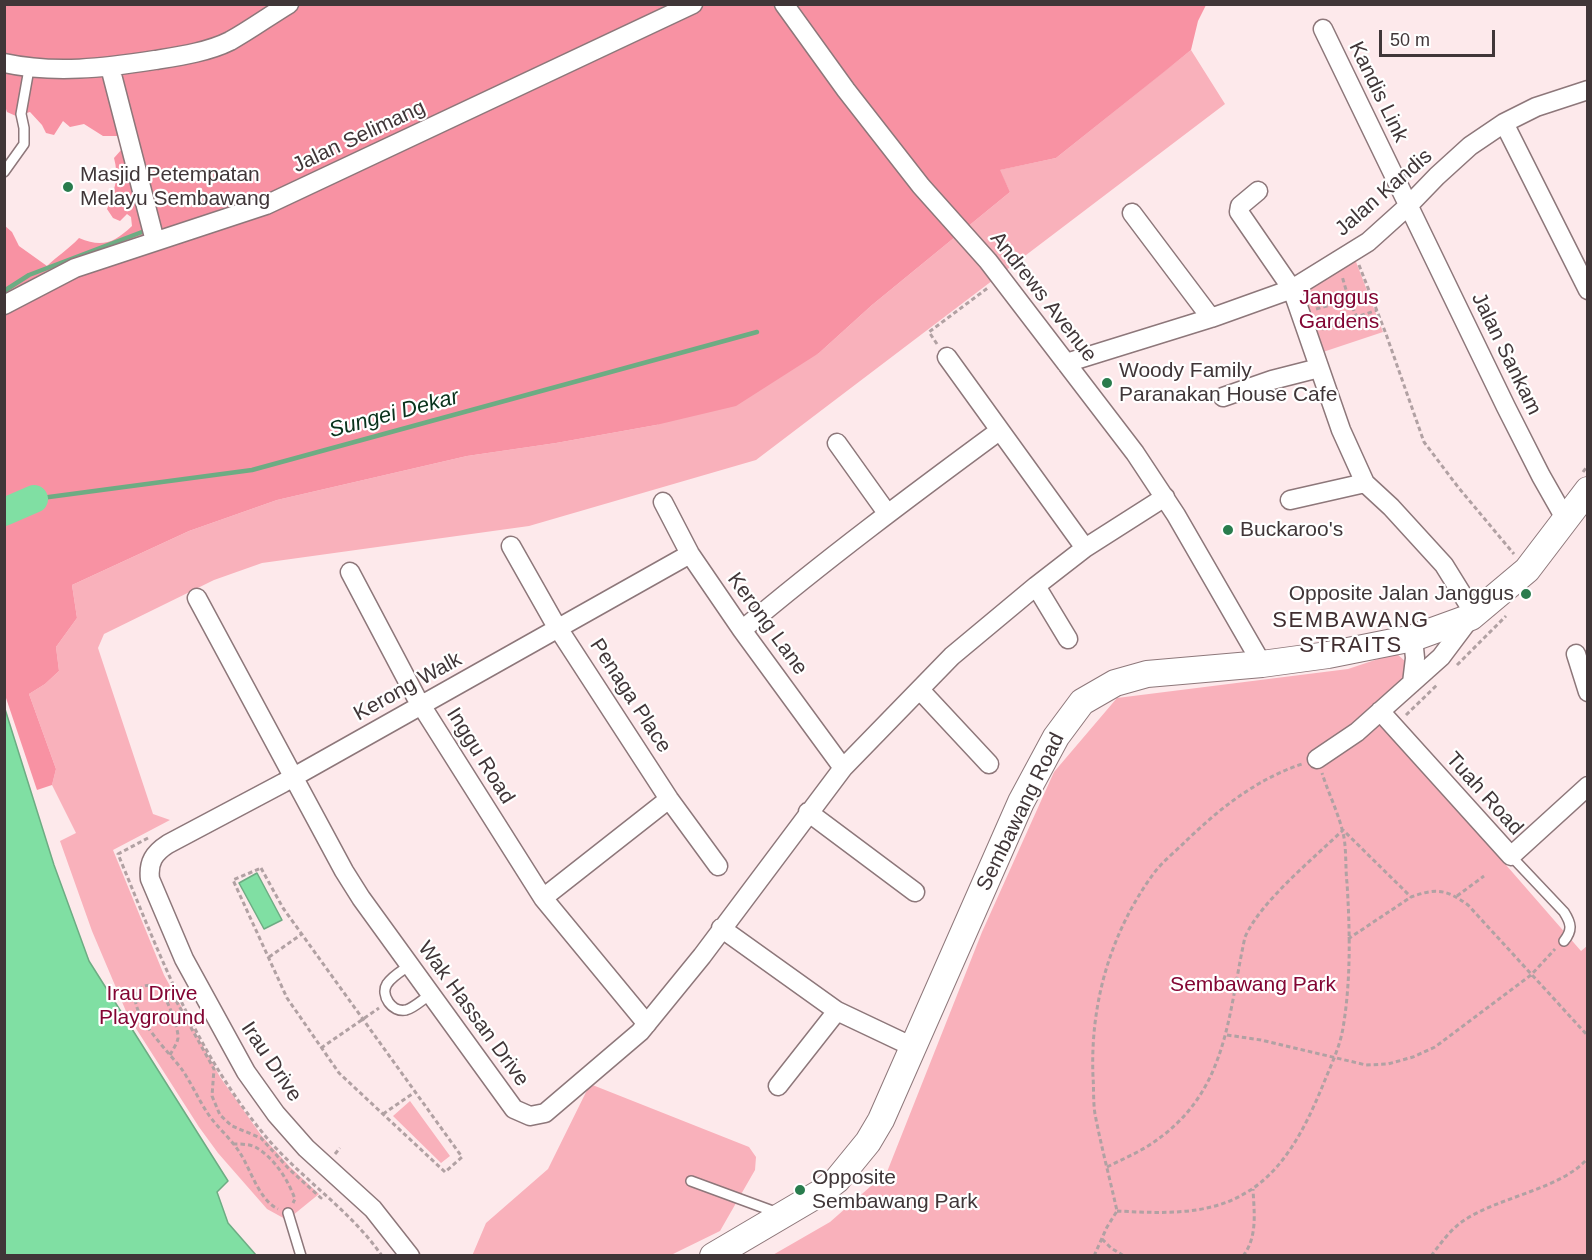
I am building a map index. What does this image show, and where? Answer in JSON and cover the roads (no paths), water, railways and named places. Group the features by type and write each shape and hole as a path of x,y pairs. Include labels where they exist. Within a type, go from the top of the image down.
{"street":[{"path":"4,63 29,69 60,71 110,67 187,55 229,42 289,4"},
{"name":"Jalan Selimang","path":"4,305 75,268 266,205 693,4"},
{"name":"Andrews Avenue","path":"784,4 846,90 921,186 988,261 1135,453 1165,497 1231,607 1262,664"},
{"name":"Kandis Link","path":"1323,29 1408,206"},
{"path":"110,67 155,241"},
{"name":"Jalan Kandis","path":"1066,363 1211,318 1292,289 1368,242 1470,146 1504,123 1536,107 1587,90"},
{"path":"1504,123 1587,290"},
{"path":"1258,191 1239,206 1239,212 1292,289 1341,430 1365,483 1391,507 1444,565 1473,616 1441,657 1358,732 1317,759"},
{"name":"Jalan Sankam","path":"1408,206 1541,476 1566,520"},
{"path":"1132,213 1211,318"},
{"path":"947,357 1085,548"},
{"path":"1223,397 1272,380 1319,368"},
{"path":"742,630 887,513 999,431"},
{"path":"837,443 887,513"},
{"name":"Sembawang Road","path":"713,1256 837,1180 868,1142 881,1120 1021,802 1056,736 1082,702 1115,683 1146,674 1262,664 1328,655 1413,638 1473,616 1527,570 1566,520 1585,482"},
{"path":"1290,500 1365,483"},
{"name":"Wak Hassan Drive","path":"197,598 355,889 514,1109 530,1116 545,1113 640,1032 772,865 808,812 843,768 952,656 1085,548 1165,497"},
{"name":"Kerong Lane","path":"663,502 690,554 742,630 843,768"},
{"name":"Penaga Place","path":"511,546 558,628 669,799 718,866"},
{"name":"Kerong Walk","path":"151,860 158,850 168,844 294,777 690,554"},
{"name":"Inggu Road","path":"350,572 422,705 543,898 646,1024"},
{"path":"1036,586 1068,639"},
{"path":"1412,683 1413,638"},
{"path":"1576,654 1587,692"},
{"path":"920,690 989,764"},
{"name":"Tuah Road","path":"1380,711 1511,856"},
{"path":"1511,856 1587,786"},
{"path":"543,898 669,799"},
{"path":"808,812 915,892"},
{"name":"Irau Drive","path":"151,860 150,879 184,959 246,1072 276,1114 373,1209 410,1256"},
{"path":"722,928 837,1011 913,1047"},
{"path":"778,1086 837,1011"}],"lane":[{"path":"4,172 24,144 21,114 29,69"},
{"name":"Tuah Road","path":"1511,856 1564,912 1571,929 1563,942"},
{"path":"410,965 387,984 385,992 388,1001 396,1009 403,1010 431,994"},
{"path":"691,1181 783,1215"},
{"path":"288,1213 301,1256"}],"waterway":[{"path":"4,291 29,275 142,232"},
{"name":"Sungei Dekar","path":"34,499 252,470 757,332"},
{"path":"4,512 34,499"}],"place":[{"name":"Masjid Petempatan Melayu Sembawang","path":"68,187"},
{"name":"Woody Family Paranakan House Cafe","path":"1107,383"},
{"name":"Buckaroo's","path":"1228,530"},
{"name":"Opposite Jalan Janggus","path":"1526,594"},
{"name":"Opposite Sembawang Park","path":"800,1190"}],"district":[{"name":"SEMBAWANG STRAITS","path":"1351,634"}],"park label":[{"name":"Janggus Gardens","path":"1339,310"},
{"name":"Sembawang Park","path":"1253,985"},
{"name":"Irau Drive Playground","path":"152,1006"}]}
